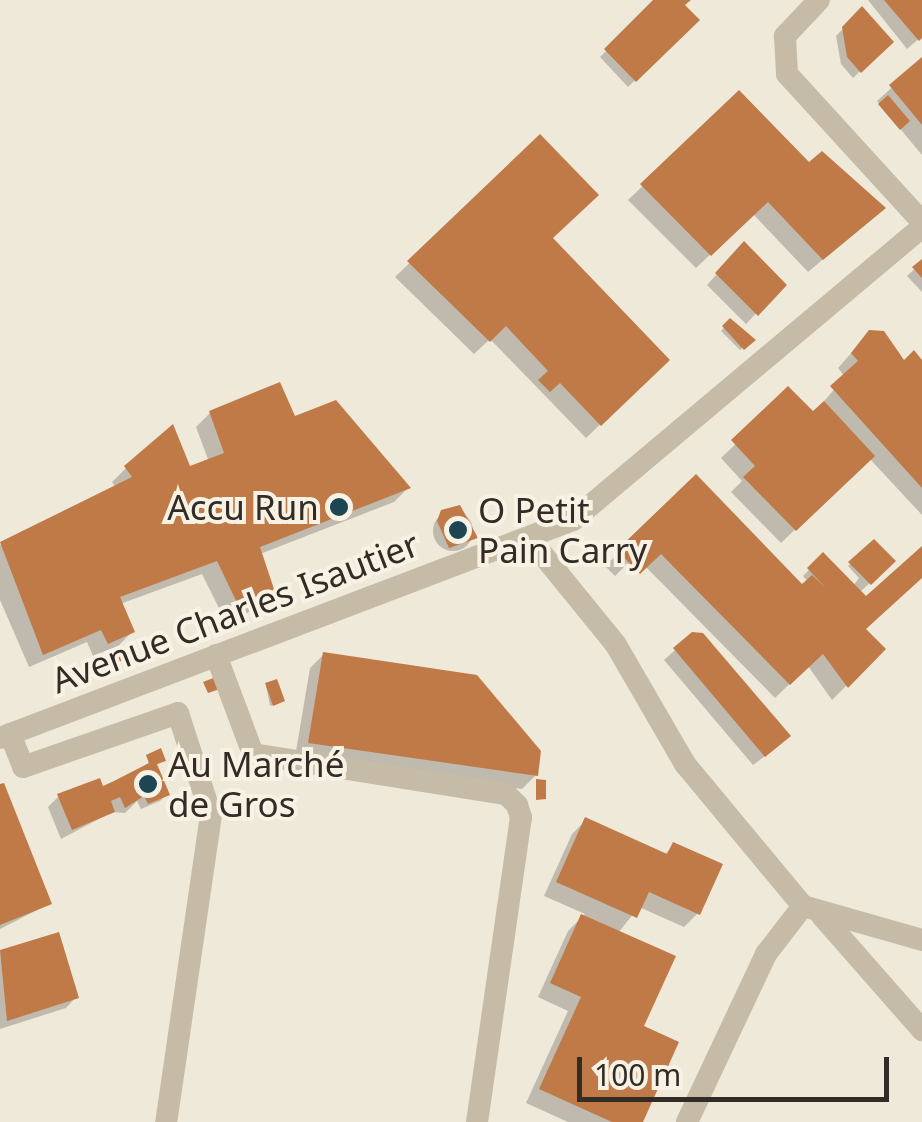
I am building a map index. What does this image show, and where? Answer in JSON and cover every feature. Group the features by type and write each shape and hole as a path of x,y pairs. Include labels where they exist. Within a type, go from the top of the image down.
{"street":[{"path":"819,0 786,36 788,74 922,225"},
{"name":"Avenue Charles Isautier","path":"5,736 530,540 605,499 922,225"},
{"path":"530,540 635,672 685,764 922,1030"},
{"path":"216,655 253,754 506,794 518,805 477,1122"},
{"path":"5,736 23,767 178,713 211,815 166,1122"},
{"path":"812,911 922,940"},
{"path":"687,1122 766,954 812,911"}],"building":[{"path":"653,0 691,0 685,5 700,20 636,82 604,49"},
{"path":"884,0 922,0 919,41"},
{"path":"862,6 894,42 861,73 847,57 842,27"},
{"path":"922,57 922,125 889,85"},
{"path":"739,90 809,162 822,151 886,208 823,260 768,202 711,256 640,184"},
{"path":"888,95 910,121 900,130 878,104"},
{"path":"540,134 599,195 553,238 670,360 601,426 560,383 550,392 538,380 548,371 506,326 490,342 407,261"},
{"path":"744,241 787,285 758,316 715,273"},
{"path":"922,259 922,278 912,267"},
{"path":"730,318 756,340 744,350 722,326"},
{"path":"869,330 884,331 904,360 914,350 922,360 922,488 830,386 858,361 851,353"},
{"path":"280,382 295,416 336,400 411,488 260,547 276,595 240,609 217,561 120,597 135,632 108,644 101,630 43,655 0,542 132,477 124,466 173,424 190,466 224,453 209,411"},
{"path":"788,386 813,411 824,401 875,456 796,531 743,477 755,466 731,440"},
{"path":"696,474 802,584 812,575 825,587 807,568 823,552 866,596 922,546 922,578 866,629 886,649 848,688 823,654 790,685 661,554 640,574 617,550"},
{"name":"O Petit Pain Carry","path":"460,505 478,538 449,548 437,521 441,510"},
{"path":"874,539 896,561 871,585 848,562"},
{"path":"692,632 703,633 791,736 765,757 673,648"},
{"path":"123,646 128,658 116,663 111,651"},
{"path":"323,652 477,675 541,751 538,776 308,743"},
{"path":"216,677 220,689 208,693 203,682"},
{"path":"277,679 285,701 273,706 265,683"},
{"path":"161,748 166,761 157,764 170,795 148,804 144,796 125,808 120,797 111,801 115,812 72,830 57,794 100,778 103,786 149,763 146,755"},
{"path":"536,779 546,780 546,799 536,800"},
{"path":"4,783 52,904 0,925 0,784"},
{"path":"585,817 667,854 673,842 723,864 700,915 649,892 637,918 556,882"},
{"path":"581,914 676,956 644,1026 679,1042 643,1122 612,1122 539,1089 581,997 550,983"},
{"path":"59,932 79,998 7,1021 0,950"}],"place":[{"name":"Accu Run","path":"339,507"},
{"name":"O Petit Pain Carry","path":"458,530"},
{"name":"Au Marché de Gros","path":"148,784"}]}
